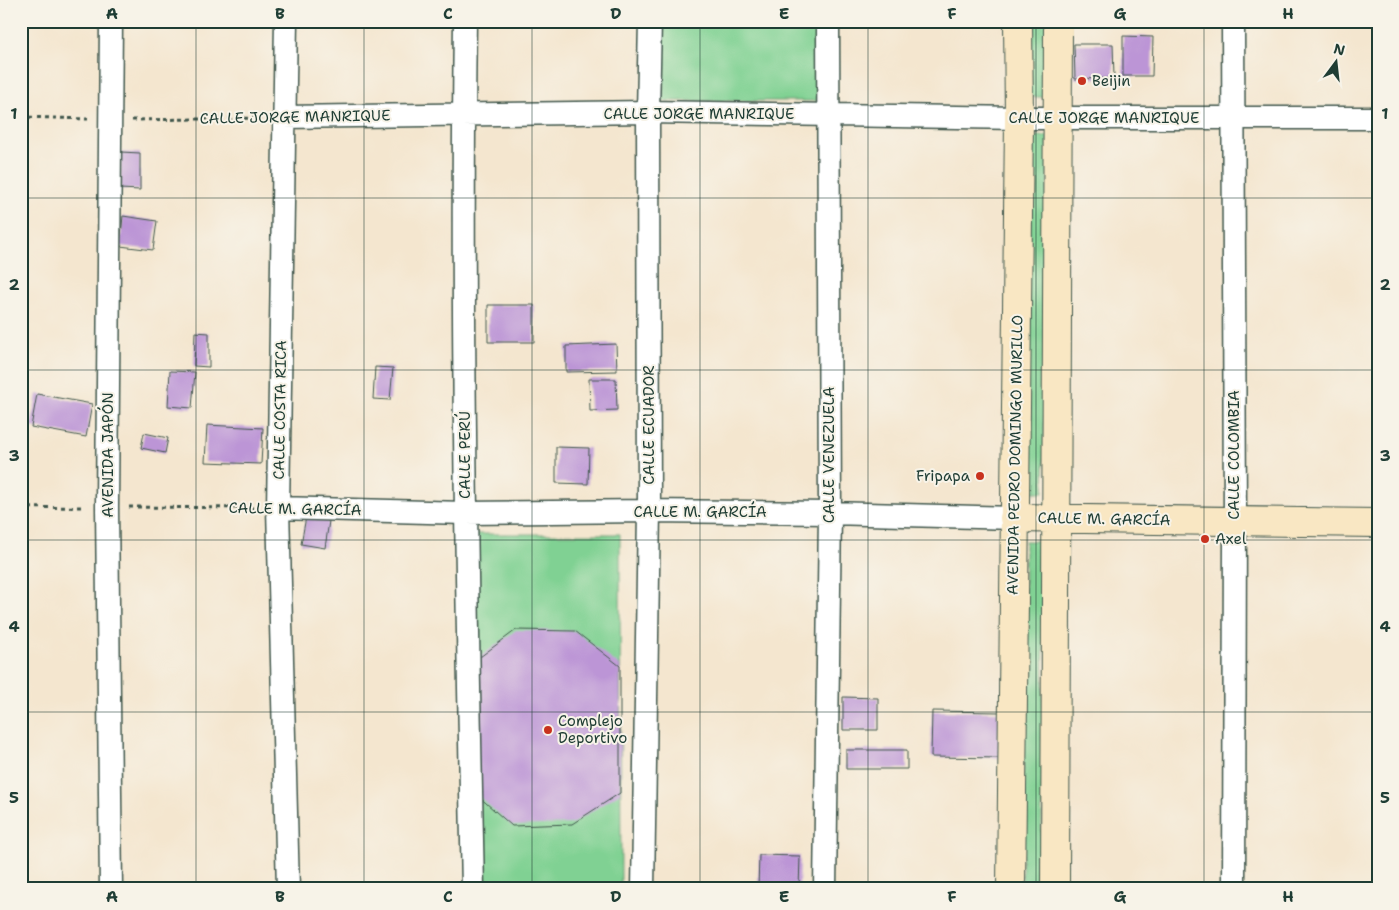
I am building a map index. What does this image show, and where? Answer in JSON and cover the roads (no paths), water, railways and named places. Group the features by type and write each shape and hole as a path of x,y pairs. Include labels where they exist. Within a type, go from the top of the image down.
{"main road":[{"name":"AVENIDA PEDRO DOMINGO MURILLO","path":"1011,889 1019,118 1018,21"},
{"path":"1055,889 1058,21"},
{"name":"CALLE M. GARCÍA","path":"1014,518 1378,523"}],"street":[{"name":"AVENIDA JAPÓN","path":"111,21 107,506 111,889"},
{"name":"CALLE COSTA RICA","path":"286,21 278,508 288,889"},
{"name":"CALLE PERÚ","path":"465,21 465,513 473,889"},
{"name":"CALLE ECUADOR","path":"643,889 649,511 648,112 650,21"},
{"name":"CALLE VENEZUELA","path":"825,889 830,513 828,21"},
{"name":"CALLE COLOMBIA","path":"1233,21 1234,889"},
{"name":"CALLE JORGE MANRIQUE","path":"284,117 648,112 1019,118 1378,118"},
{"name":"CALLE M. GARCÍA","path":"278,508 465,513 649,511 830,513 1014,518"}],"place":[{"name":"Beijin","path":"1082,81"},
{"name":"Fripapa","path":"980,476"},
{"name":"Axel","path":"1205,539"},
{"name":"Complejo Deportivo","path":"548,730"}]}
